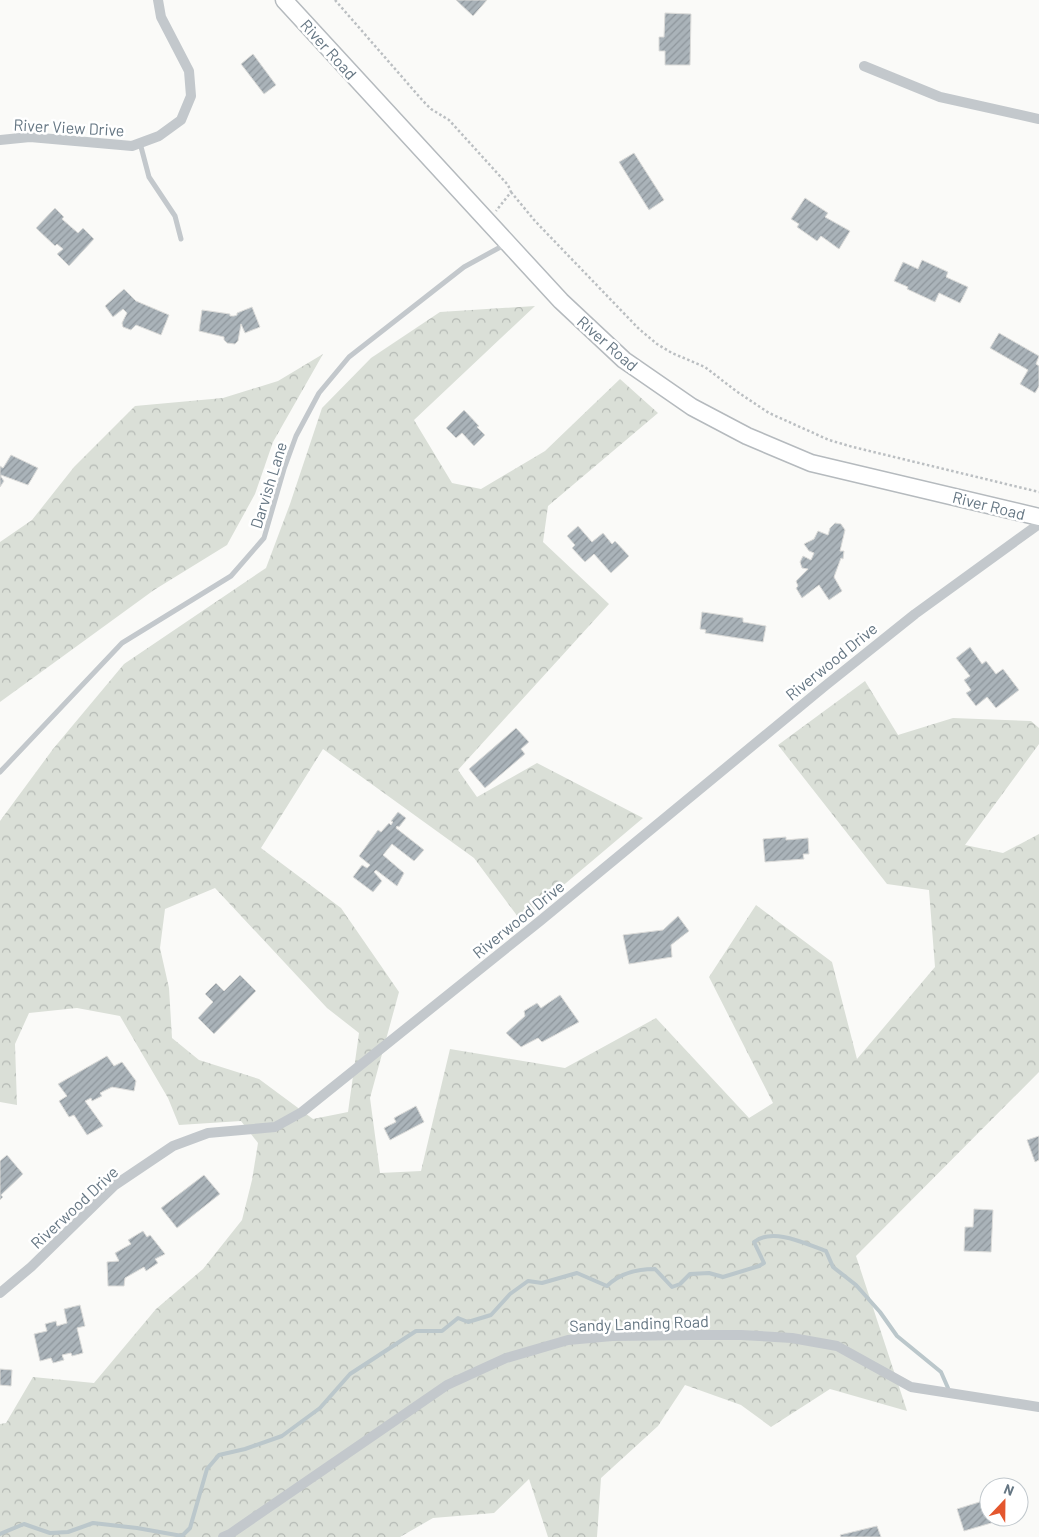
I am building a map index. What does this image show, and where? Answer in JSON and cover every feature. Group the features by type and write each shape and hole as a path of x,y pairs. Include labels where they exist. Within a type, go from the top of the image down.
{"main road":[{"name":"River Road","path":"284,0 488,219 561,301 624,360 692,407 747,436 810,463 1039,517"}],"street":[{"name":"River View Drive","path":"0,140 30,137 132,146 159,136 181,120 191,96 189,71 161,17 158,0"},
{"path":"864,66 940,97 1039,120"},
{"name":"Riverwood Drive","path":"0,1294 31,1267 116,1185 173,1146 208,1133 274,1127 302,1112 534,926 847,668 915,614 1039,524"},
{"name":"Sandy Landing Road","path":"223,1537 447,1385 506,1358 568,1340 612,1336 702,1335 792,1338 837,1346 911,1387 1039,1407"}],"lane":[{"path":"140,143 150,176 175,216 181,239"},
{"name":"Darvish Lane","path":"0,772 122,642 231,576 264,538 284,469 296,436 319,393 349,357 464,267 509,242"}],"path":[{"path":"335,0 423,101 449,120 508,185 511,192 535,221 639,329 657,344 672,353 705,367 768,414 828,440 1039,492"},
{"path":"488,219 511,192"}],"green space":[{"path":"535,306 414,420 452,483 481,489 545,451 620,379 658,413 548,506 543,542 609,604 458,770 477,797 537,763 643,818 521,921 474,858 323,749 261,848 341,908 399,992 370,1098 380,1173 421,1171 450,1049 565,1068 656,1018 749,1118 773,1103 709,977 756,905 832,962 857,1059 935,967 929,890 887,884 778,745 865,681 898,735 953,718 1031,721 1039,728 1039,744 965,845 1003,853 1039,834 1039,1072 856,1256 907,1411 830,1389 771,1427 741,1405 685,1385 658,1426 601,1478 597,1537 548,1537 529,1479 494,1513 433,1518 400,1537 0,1537 0,1424 6,1423 33,1377 94,1383 156,1309 203,1269 242,1220 252,1180 258,1143 241,1121 179,1125 168,1098 120,1016 77,1008 29,1013 15,1044 17,1105 0,1102 0,821 53,749 124,664 266,568 290,504 322,408 371,358 440,312","holes":["215,888 327,1008 359,1033 348,1112 313,1119 259,1079 199,1060 172,1038 169,988 160,948 165,909"]},
{"path":"323,354 273,442 255,494 227,545 154,590 0,702 0,542 32,520 74,467 135,406 223,398 278,381"}],"building":[{"path":"456,0 487,0 473,16"},
{"path":"665,13 691,14 690,65 665,65 665,51 659,51 659,37 664,37"},
{"path":"253,54 276,85 264,94 241,64"},
{"path":"634,153 664,200 649,210 619,162"},
{"path":"805,198 828,213 825,217 850,231 839,249 821,236 817,241 797,227 799,224 791,219"},
{"path":"55,208 64,217 62,219 78,233 83,228 94,239 69,266 57,254 63,249 57,244 55,246 36,228"},
{"path":"922,260 948,272 946,277 968,287 960,303 939,293 935,302 894,281 903,262 918,269"},
{"path":"124,289 136,301 169,315 161,335 136,325 131,330 123,327 122,323 127,313 123,309 113,317 105,306"},
{"path":"252,307 260,327 245,333 241,324 238,341 235,344 227,343 224,337 199,331 202,310 234,316"},
{"path":"999,333 1039,356 1036,364 1039,366 1039,386 1035,393 1020,384 1028,370 990,348"},
{"path":"464,410 485,435 474,446 462,433 456,438 446,428"},
{"path":"11,455 38,468 28,485 1,475 4,481 0,487 0,466 3,468"},
{"path":"835,523 841,524 845,530 840,551 844,551 843,559 841,558 834,577 842,591 829,600 819,585 802,598 796,588 798,586 796,581 808,569 802,568 800,562 803,556 811,560 814,553 809,551 804,544 814,539 818,531 828,535 830,528"},
{"path":"578,526 592,542 603,533 612,544 615,541 629,556 611,573 594,554 585,562 572,548 575,545 567,536"},
{"path":"702,612 743,618 743,622 766,626 763,642 705,633 706,630 700,629"},
{"path":"970,647 982,664 986,661 996,674 1003,669 1019,690 996,708 987,697 976,706 966,693 971,690 964,680 970,676 956,658"},
{"path":"516,728 529,742 521,749 525,754 485,788 469,769"},
{"path":"398,812 406,818 396,828 424,850 414,861 392,844 383,855 404,873 397,886 376,870 374,872 382,881 373,892 353,877 362,865 367,868 370,865 359,856 378,830 381,832 389,823 391,825 393,822 391,821"},
{"path":"786,837 786,840 808,838 809,854 803,854 804,859 765,862 763,839"},
{"path":"678,916 689,931 671,945 672,957 629,964 623,935 663,930"},
{"path":"240,975 256,991 214,1034 198,1018 213,1002 205,994 216,983 224,991"},
{"path":"560,995 579,1022 542,1042 538,1038 521,1047 506,1033 525,1016 524,1011 537,1003 541,1008"},
{"path":"107,1056 114,1066 122,1062 136,1081 134,1091 112,1087 100,1093 102,1096 92,1101 91,1098 85,1101 103,1126 87,1135 74,1115 69,1117 59,1101 67,1096 58,1084"},
{"path":"416,1106 424,1122 390,1140 384,1128 396,1122 394,1118"},
{"path":"1039,1136 1039,1160 1035,1162 1027,1140"},
{"path":"7,1155 23,1174 1,1195 3,1197 0,1200 0,1161"},
{"path":"204,1175 220,1194 177,1228 161,1208"},
{"path":"974,1209 993,1210 991,1252 964,1251 965,1227 973,1227"},
{"path":"143,1231 147,1237 150,1235 165,1254 155,1259 158,1263 146,1271 144,1267 125,1278 124,1286 108,1286 107,1262 119,1261 115,1253 131,1244 128,1240"},
{"path":"80,1305 85,1326 77,1328 83,1353 72,1356 71,1353 62,1355 64,1360 53,1363 51,1358 40,1361 34,1334 47,1331 45,1324 56,1321 57,1326 67,1323 64,1309"},
{"path":"0,1369 12,1370 11,1386 0,1385"},
{"path":"979,1502 979,1527 964,1531 957,1509"},
{"path":"877,1526 881,1537 841,1537 840,1535"}],"waterway":[{"path":"0,1534 24,1524 50,1533 68,1532 93,1523 182,1536 190,1528 207,1469 219,1455 245,1449 282,1436 320,1408 350,1374 416,1331 442,1331 458,1318 468,1322 491,1315 510,1294 528,1281 542,1283 577,1273 607,1286 618,1278 630,1273 655,1269 672,1287 680,1284 690,1274 709,1273 723,1277 764,1263 754,1242 770,1236 790,1238 826,1251 833,1267 856,1285 880,1312 897,1336 941,1372 948,1388"}]}
